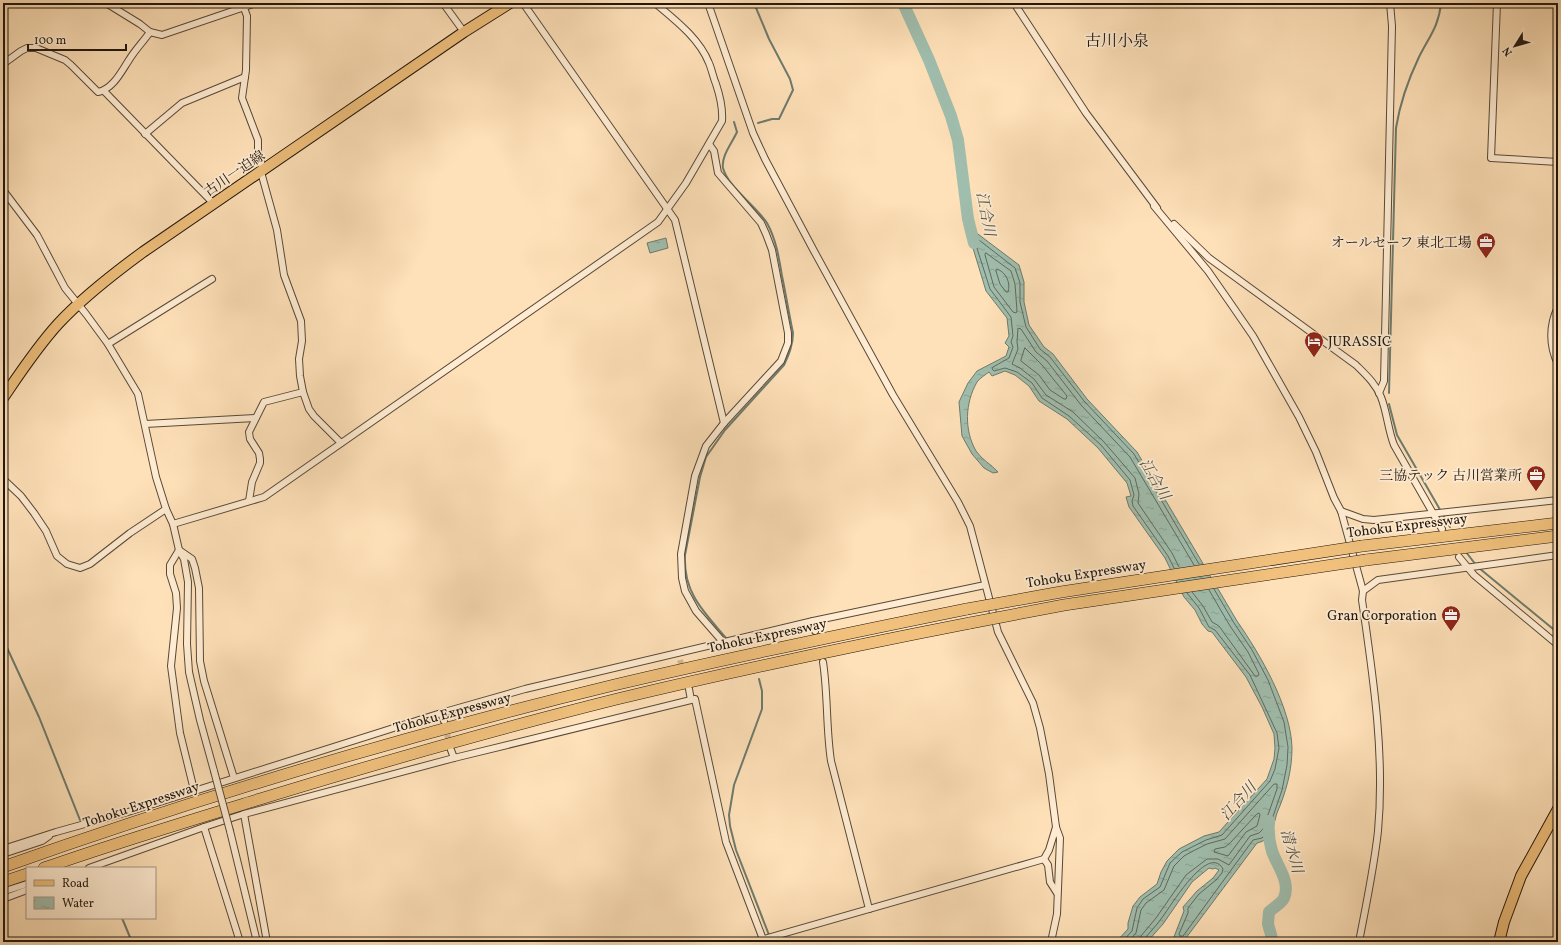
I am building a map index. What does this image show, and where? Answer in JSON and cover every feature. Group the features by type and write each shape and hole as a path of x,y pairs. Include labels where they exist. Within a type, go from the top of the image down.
{"highway":[{"name":"Tohoku Expressway","path":"3,866 72,842 244,787 335,760 611,686 726,659 967,609 1061,592 1362,546 1558,522"},
{"name":"Tohoku Expressway","path":"47,867 163,828 340,775 530,722 730,672 1064,605 1366,560 1558,536"},
{"path":"3,886 26,874"}],"main road":[{"name":"古川一迫線","path":"3,398 40,346 58,324 111,276 142,252 464,32 510,3"},
{"path":"1499,942 1504,922 1521,876 1558,809"}],"street":[{"path":"106,3 150,32 165,34 256,3"},
{"path":"443,3 464,32"},
{"path":"523,3 668,209 677,228 724,423"},
{"path":"173,524 264,497 658,222 686,183 722,121 722,114 721,102 709,62 699,45 685,29 655,3"},
{"path":"708,3 753,133 765,159 894,395 964,513 970,526 998,632 1033,703 1040,728 1056,827 1060,838 1057,914 1051,942"},
{"path":"1014,3 1086,114 1154,206 1208,271 1253,336 1299,417 1316,452 1334,498 1341,510 1363,591 1362,600 1376,706 1380,798 1374,862 1359,942"},
{"path":"1379,393 1384,381 1392,26 1390,3"},
{"path":"1497,3 1491,158 1558,162"},
{"path":"244,8 247,16 245,77 242,98 258,140 258,152 277,230 284,275 301,321 302,341 299,365 302,392 309,409 314,416 341,443"},
{"path":"3,64 27,48 36,48 71,64 98,92 104,91 121,75 130,59 142,45 150,32"},
{"path":"145,134 182,103 245,77"},
{"path":"104,91 214,204"},
{"path":"709,144 714,151 718,173 758,220 766,234 772,250 788,332 788,343 781,361 724,423 706,446 695,476 680,567 685,591 690,601 704,621 722,642"},
{"path":"3,190 37,235 65,288 108,344 138,394 156,476 166,509 173,524 179,550 184,559 188,582 187,644 189,672 257,942"},
{"path":"1154,206 1209,258 1356,365 1370,379 1379,393 1394,445 1440,514 1442,529"},
{"path":"108,344 212,279"},
{"path":"1558,307 1554,314 1551,331 1552,348 1558,364"},
{"path":"250,501 252,482 260,463 259,453 250,439 249,432 255,418 264,402 302,392"},
{"path":"145,424 255,418"},
{"path":"3,479 21,496 34,513 46,531 58,556 67,564 80,568 90,564 130,533 166,509"},
{"path":"1341,510 1363,519 1374,520 1558,500"},
{"path":"179,550 192,559 195,568 199,588 199,646 204,681 234,778"},
{"path":"179,550 170,565 170,574 176,593 177,608 171,666 180,733 194,790"},
{"path":"1363,591 1378,580 1558,555"},
{"path":"1459,557 1474,575 1558,645"},
{"path":"3,849 56,832 128,812 441,713 525,689 813,621 985,585"},
{"path":"813,621 815,631"},
{"path":"679,653 680,660"},
{"path":"824,662 827,687 828,741 831,761 869,909"},
{"path":"689,689 691,700"},
{"path":"92,867 244,814 454,758 695,699 726,842 764,941"},
{"path":"441,713 444,721"},
{"path":"451,750 454,758"},
{"path":"244,814 267,942"},
{"path":"204,827 240,942"},
{"path":"754,942 764,941 1044,859 1049,850 1056,827"},
{"path":"3,854 42,841 56,832"},
{"path":"1044,859 1048,865 1050,882 1057,893"},
{"path":"3,886 5,891 26,884"},
{"path":"3,899 26,890"}],"water":[{"path":"966,225 1019,265 1024,282 1024,302 1029,325 1044,347 1053,354 1087,399 1137,452 1255,649 1273,682 1286,716 1292,748 1290,773 1271,832 1266,839 1257,843 1183,942 1172,942 1184,911 1183,907 1197,891 1213,878 1219,870 1215,868 1209,868 1192,882 1163,924 1147,942 1116,942 1128,929 1128,923 1133,906 1140,897 1157,884 1167,861 1179,849 1204,836 1219,832 1267,779 1274,759 1274,734 1246,677 1212,632 1208,631 1202,624 1195,610 1184,597 1165,558 1129,507 1126,497 1131,496 1127,483 1098,448 1067,419 1039,401 1029,386 1015,375 1005,371 992,376 989,372 977,382 973,390 968,408 968,425 969,434 976,451 998,472 993,473 984,468 972,454 962,436 959,402 968,383 977,371 1006,356 1009,347 1005,343 1009,336 1007,318 986,291"},
{"path":"666,238 668,248 650,253 647,243"}],"waterway":[{"path":"754,3 769,39 790,79 793,90 779,119 772,119 758,123"},
{"name":"江合川","path":"903,3 929,60 951,116 958,140 968,219 974,243"},
{"path":"1389,393 1396,128 1408,83 1419,57 1436,25 1441,3"},
{"path":"726,638 696,601 687,580 685,568 685,555 700,477 706,457 725,430 784,365 793,337 778,256 770,229 762,217 730,182 723,168 725,154 737,132 734,122"},
{"path":"1389,404 1397,435 1450,527"},
{"path":"1466,552 1476,565"},
{"path":"1479,568 1558,633"},
{"path":"3,639 39,717 80,820"},
{"path":"759,679 762,691 762,709 734,785 729,815 736,850 769,935"},
{"name":"清水川","path":"1269,821 1269,840 1274,857 1285,880 1286,886 1286,892 1283,900 1269,912 1268,924 1273,942"},
{"path":"122,919 132,942"}],"tunnel":[{"path":"680,660 687,684"},
{"path":"445,726 450,746"}],"place":[{"name":"オールセーフ 東北工場","path":"1486,259"},
{"name":"JURASSIC","path":"1314,358"},
{"name":"三協テック 古川営業所","path":"1536,492"},
{"name":"Gran Corporation","path":"1451,632"}],"district":[{"name":"古川小泉","path":"1117,40"}]}
